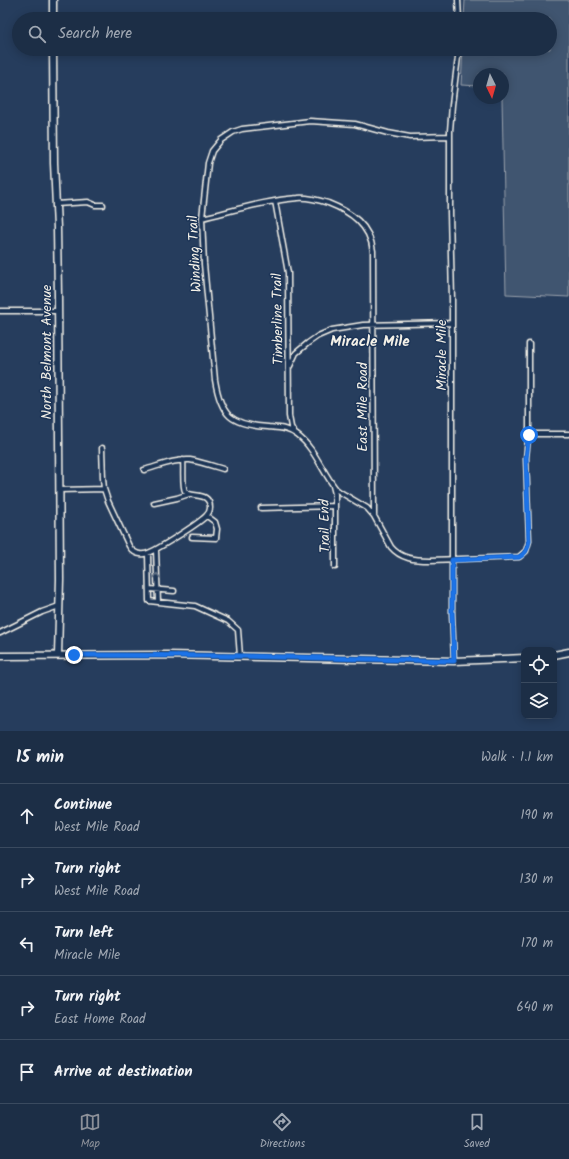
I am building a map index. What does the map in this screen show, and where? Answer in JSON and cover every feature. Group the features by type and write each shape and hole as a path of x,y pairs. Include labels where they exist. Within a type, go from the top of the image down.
{"street":[{"path":"52,0 53,12"},
{"path":"458,0 459,12"},
{"name":"North Belmont Avenue","path":"53,56 53,149 56,204 58,310 60,579 58,606 58,655"},
{"name":"Miracle Mile","path":"454,661 452,612 452,324 450,136 458,56"},
{"name":"Winding Trail","path":"374,516 367,508 340,492 332,484 313,452 297,435 286,429 250,426 239,422 224,411 219,401 212,357 204,264 202,218 206,176 210,157 221,140 237,130 299,122 328,122 355,124 403,136 450,136"},
{"name":"East Mile Road","path":"202,218 275,201 305,198 324,202 350,214 364,227 370,238 373,251 374,516 390,547 400,555 406,558 418,560 515,558 522,556 526,552 529,541 526,458 529,434"},
{"name":"Timberline Trail","path":"275,201 288,273 289,423 290,427 297,435"},
{"path":"56,204 88,202 95,205 103,204"},
{"path":"0,311 58,310"},
{"path":"289,369 296,353 318,336 332,330 346,327 373,325 452,324"},
{"path":"529,344 529,434 569,434"},
{"path":"102,448 104,489 129,546 134,552 148,553 156,550 207,516 210,506 206,499 201,495 189,494 154,504"},
{"path":"184,460 184,489 189,494"},
{"path":"144,470 184,460 190,460 223,469"},
{"name":"Trail End","path":"332,484 335,494 335,567"},
{"path":"59,490 104,489"},
{"path":"261,508 335,506"},
{"path":"192,537 216,538 216,522 207,516"},
{"path":"156,550 158,602"},
{"path":"148,553 149,601 194,606 234,625 239,634 240,656"},
{"path":"149,589 174,591"},
{"path":"0,633 42,612 58,606"},
{"path":"557,654 569,652"},
{"path":"0,656 240,656 454,661 521,658"}],"shaded area":[{"path":"465,0 569,0 569,297 506,294 502,104 509,104 509,68 473,68 473,86 461,85 463,56 557,56 557,12 464,12"}],"district":[{"name":"Miracle Mile","path":"370,341"}],"route":[{"path":"74,655 240,656 454,661 452,560 505,559 519,557 526,552 528,548 526,458 529,435"}]}
